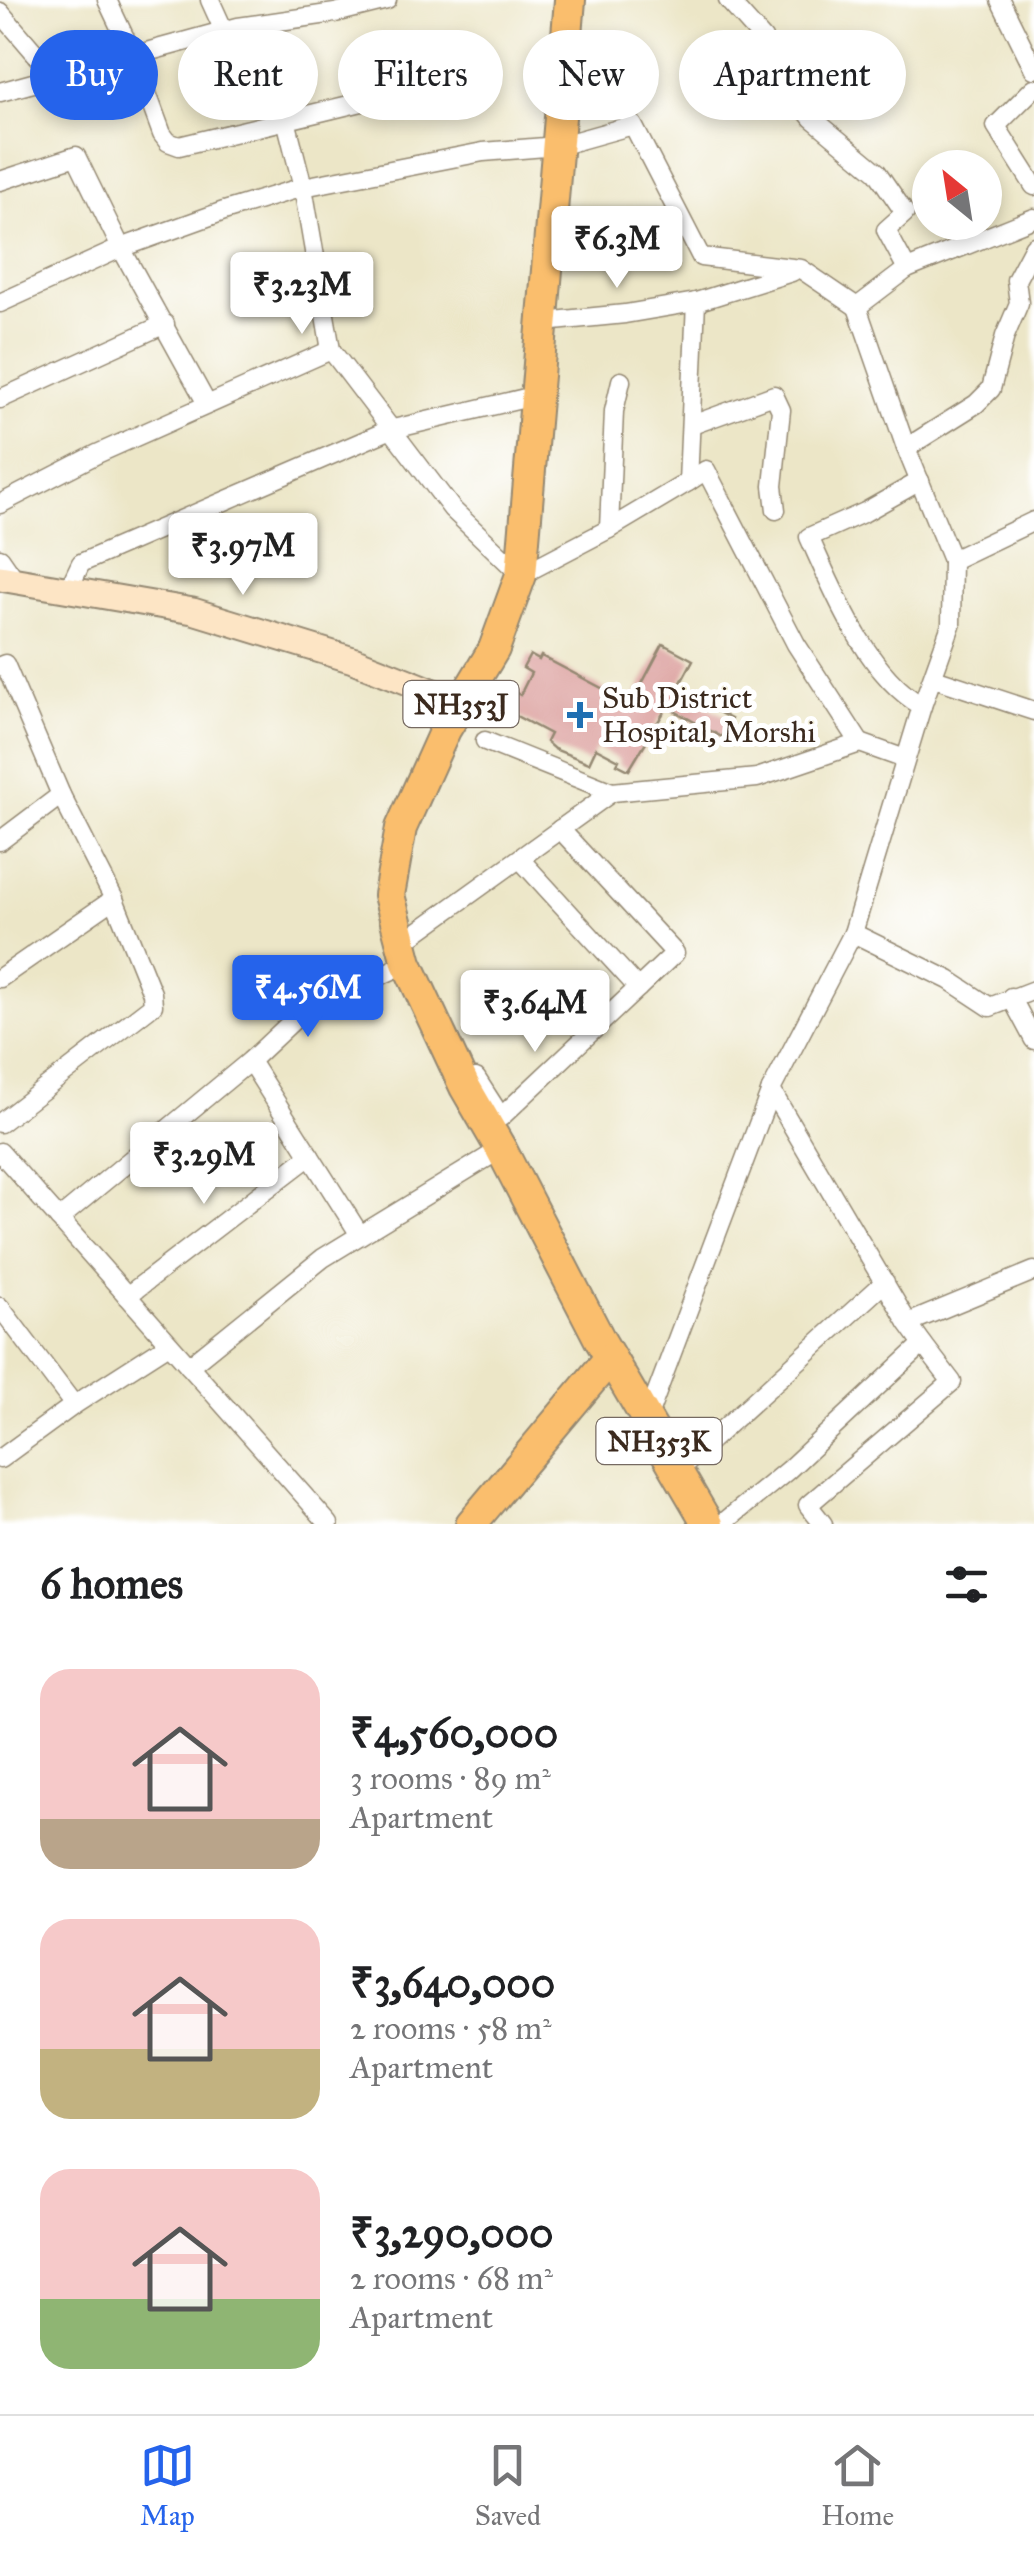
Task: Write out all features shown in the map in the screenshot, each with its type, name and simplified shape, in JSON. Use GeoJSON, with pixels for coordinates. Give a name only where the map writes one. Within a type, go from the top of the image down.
{"type":"FeatureCollection","features":[{"type":"Feature","properties":{"kind":"highway","name":"NH353J"},"geometry":{"type":"LineString","coordinates":[[570,0],[522,576],[494,649],[445,730],[401,828],[389,895],[405,953],[454,1064],[610,1358]]}},
{"type":"Feature","properties":{"kind":"highway","name":"NH353K"},"geometry":{"type":"LineString","coordinates":[[610,1358],[708,1524]]}},
{"type":"Feature","properties":{"kind":"highway"},"geometry":{"type":"LineString","coordinates":[[471,1524],[610,1358]]}},
{"type":"Feature","properties":{"kind":"street"},"geometry":{"type":"LineString","coordinates":[[107,0],[121,30]]}},
{"type":"Feature","properties":{"kind":"street"},"geometry":{"type":"LineString","coordinates":[[210,0],[224,30]]}},
{"type":"Feature","properties":{"kind":"street"},"geometry":{"type":"LineString","coordinates":[[228,30],[331,6],[387,0]]}},
{"type":"Feature","properties":{"kind":"street"},"geometry":{"type":"LineString","coordinates":[[728,0],[763,39],[775,70],[812,118],[877,172],[905,213],[886,230],[908,268]]}},
{"type":"Feature","properties":{"kind":"street"},"geometry":{"type":"LineString","coordinates":[[1000,0],[1034,69]]}},
{"type":"Feature","properties":{"kind":"street"},"geometry":{"type":"LineString","coordinates":[[0,12],[30,48]]}},
{"type":"Feature","properties":{"kind":"street"},"geometry":{"type":"LineString","coordinates":[[0,92],[30,83]]}},
{"type":"Feature","properties":{"kind":"street"},"geometry":{"type":"LineString","coordinates":[[1034,88],[996,126],[1034,186]]}},
{"type":"Feature","properties":{"kind":"street"},"geometry":{"type":"LineString","coordinates":[[157,120],[168,142],[179,146],[286,120],[303,187],[331,350],[452,509],[522,576],[706,470],[796,644],[860,743],[905,760]]}},
{"type":"Feature","properties":{"kind":"street"},"geometry":{"type":"LineString","coordinates":[[0,303],[121,248],[303,187],[484,152],[558,146],[632,125],[701,257],[801,270],[857,308],[906,448],[952,560],[951,625],[922,706],[853,933],[771,1090],[647,1420]]}},
{"type":"Feature","properties":{"kind":"street"},"geometry":{"type":"LineString","coordinates":[[0,180],[76,156],[121,248],[207,404]]}},
{"type":"Feature","properties":{"kind":"street"},"geometry":{"type":"LineString","coordinates":[[857,308],[908,268],[1034,218]]}},
{"type":"Feature","properties":{"kind":"street"},"geometry":{"type":"LineString","coordinates":[[906,448],[976,404],[991,389],[1005,336],[1019,304],[1016,280],[1034,246]]}},
{"type":"Feature","properties":{"kind":"street"},"geometry":{"type":"LineString","coordinates":[[544,322],[696,302],[801,270]]}},
{"type":"Feature","properties":{"kind":"street"},"geometry":{"type":"LineString","coordinates":[[688,482],[696,302]]}},
{"type":"Feature","properties":{"kind":"street"},"geometry":{"type":"LineString","coordinates":[[0,399],[165,324]]}},
{"type":"Feature","properties":{"kind":"street"},"geometry":{"type":"LineString","coordinates":[[0,504],[97,454],[331,350]]}},
{"type":"Feature","properties":{"kind":"street"},"geometry":{"type":"LineString","coordinates":[[608,529],[614,411],[621,382]]}},
{"type":"Feature","properties":{"kind":"street"},"geometry":{"type":"LineString","coordinates":[[692,426],[774,394],[781,410],[773,486],[776,510]]}},
{"type":"Feature","properties":{"kind":"street"},"geometry":{"type":"LineString","coordinates":[[68,590],[80,563],[389,430],[538,395]]}},
{"type":"Feature","properties":{"kind":"street"},"geometry":{"type":"LineString","coordinates":[[920,481],[865,512],[808,537],[863,646],[901,694],[922,706]]}},
{"type":"Feature","properties":{"kind":"street"},"geometry":{"type":"LineString","coordinates":[[952,560],[1034,522]]}},
{"type":"Feature","properties":{"kind":"street"},"geometry":{"type":"LineString","coordinates":[[0,558],[8,580],[193,611],[353,660],[462,703]]}},
{"type":"Feature","properties":{"kind":"street"},"geometry":{"type":"LineString","coordinates":[[0,666],[5,664],[61,795],[114,898],[153,1005],[0,1123]]}},
{"type":"Feature","properties":{"kind":"street"},"geometry":{"type":"LineString","coordinates":[[934,678],[1034,711]]}},
{"type":"Feature","properties":{"kind":"street"},"geometry":{"type":"LineString","coordinates":[[485,742],[612,792],[757,778],[860,743]]}},
{"type":"Feature","properties":{"kind":"street"},"geometry":{"type":"LineString","coordinates":[[59,1219],[250,1061],[300,1014],[405,953],[520,859],[612,792]]}},
{"type":"Feature","properties":{"kind":"street"},"geometry":{"type":"LineString","coordinates":[[0,841],[61,795]]}},
{"type":"Feature","properties":{"kind":"street"},"geometry":{"type":"LineString","coordinates":[[454,1064],[464,1060],[501,1117],[675,953],[560,829]]}},
{"type":"Feature","properties":{"kind":"street"},"geometry":{"type":"LineString","coordinates":[[520,859],[638,988]]}},
{"type":"Feature","properties":{"kind":"street"},"geometry":{"type":"LineString","coordinates":[[0,978],[114,898]]}},
{"type":"Feature","properties":{"kind":"street"},"geometry":{"type":"LineString","coordinates":[[853,933],[949,980],[990,1006],[1034,990]]}},
{"type":"Feature","properties":{"kind":"street"},"geometry":{"type":"LineString","coordinates":[[1010,997],[1034,1040]]}},
{"type":"Feature","properties":{"kind":"street"},"geometry":{"type":"LineString","coordinates":[[250,1061],[360,1236]]}},
{"type":"Feature","properties":{"kind":"street"},"geometry":{"type":"LineString","coordinates":[[771,1090],[908,1323],[952,1382],[808,1506],[823,1524]]}},
{"type":"Feature","properties":{"kind":"street"},"geometry":{"type":"LineString","coordinates":[[190,1366],[323,1258],[501,1149]]}},
{"type":"Feature","properties":{"kind":"street"},"geometry":{"type":"LineString","coordinates":[[0,1152],[329,1524]]}},
{"type":"Feature","properties":{"kind":"street"},"geometry":{"type":"LineString","coordinates":[[128,1296],[310,1156]]}},
{"type":"Feature","properties":{"kind":"street"},"geometry":{"type":"LineString","coordinates":[[908,1323],[1034,1271]]}},
{"type":"Feature","properties":{"kind":"street"},"geometry":{"type":"LineString","coordinates":[[677,1471],[884,1282]]}},
{"type":"Feature","properties":{"kind":"street"},"geometry":{"type":"LineString","coordinates":[[0,1307],[74,1405]]}},
{"type":"Feature","properties":{"kind":"street"},"geometry":{"type":"LineString","coordinates":[[0,1459],[74,1405],[169,1344]]}},
{"type":"Feature","properties":{"kind":"street"},"geometry":{"type":"LineString","coordinates":[[722,1524],[788,1470],[923,1344]]}},
{"type":"Feature","properties":{"kind":"building"},"geometry":{"type":"Polygon","coordinates":[[[663,644],[693,660],[677,690],[731,719],[722,737],[667,707],[629,770],[596,748],[589,763],[554,749],[546,742],[550,734],[509,712],[512,708],[504,704],[511,690],[520,695],[531,673],[523,668],[530,655],[539,660],[541,656],[609,692],[604,700],[627,712],[663,644]]]}},
{"type":"Feature","properties":{"kind":"place","name":"Sub District Hospital, Morshi"},"geometry":{"type":"Point","coordinates":[580,715]}}]}
